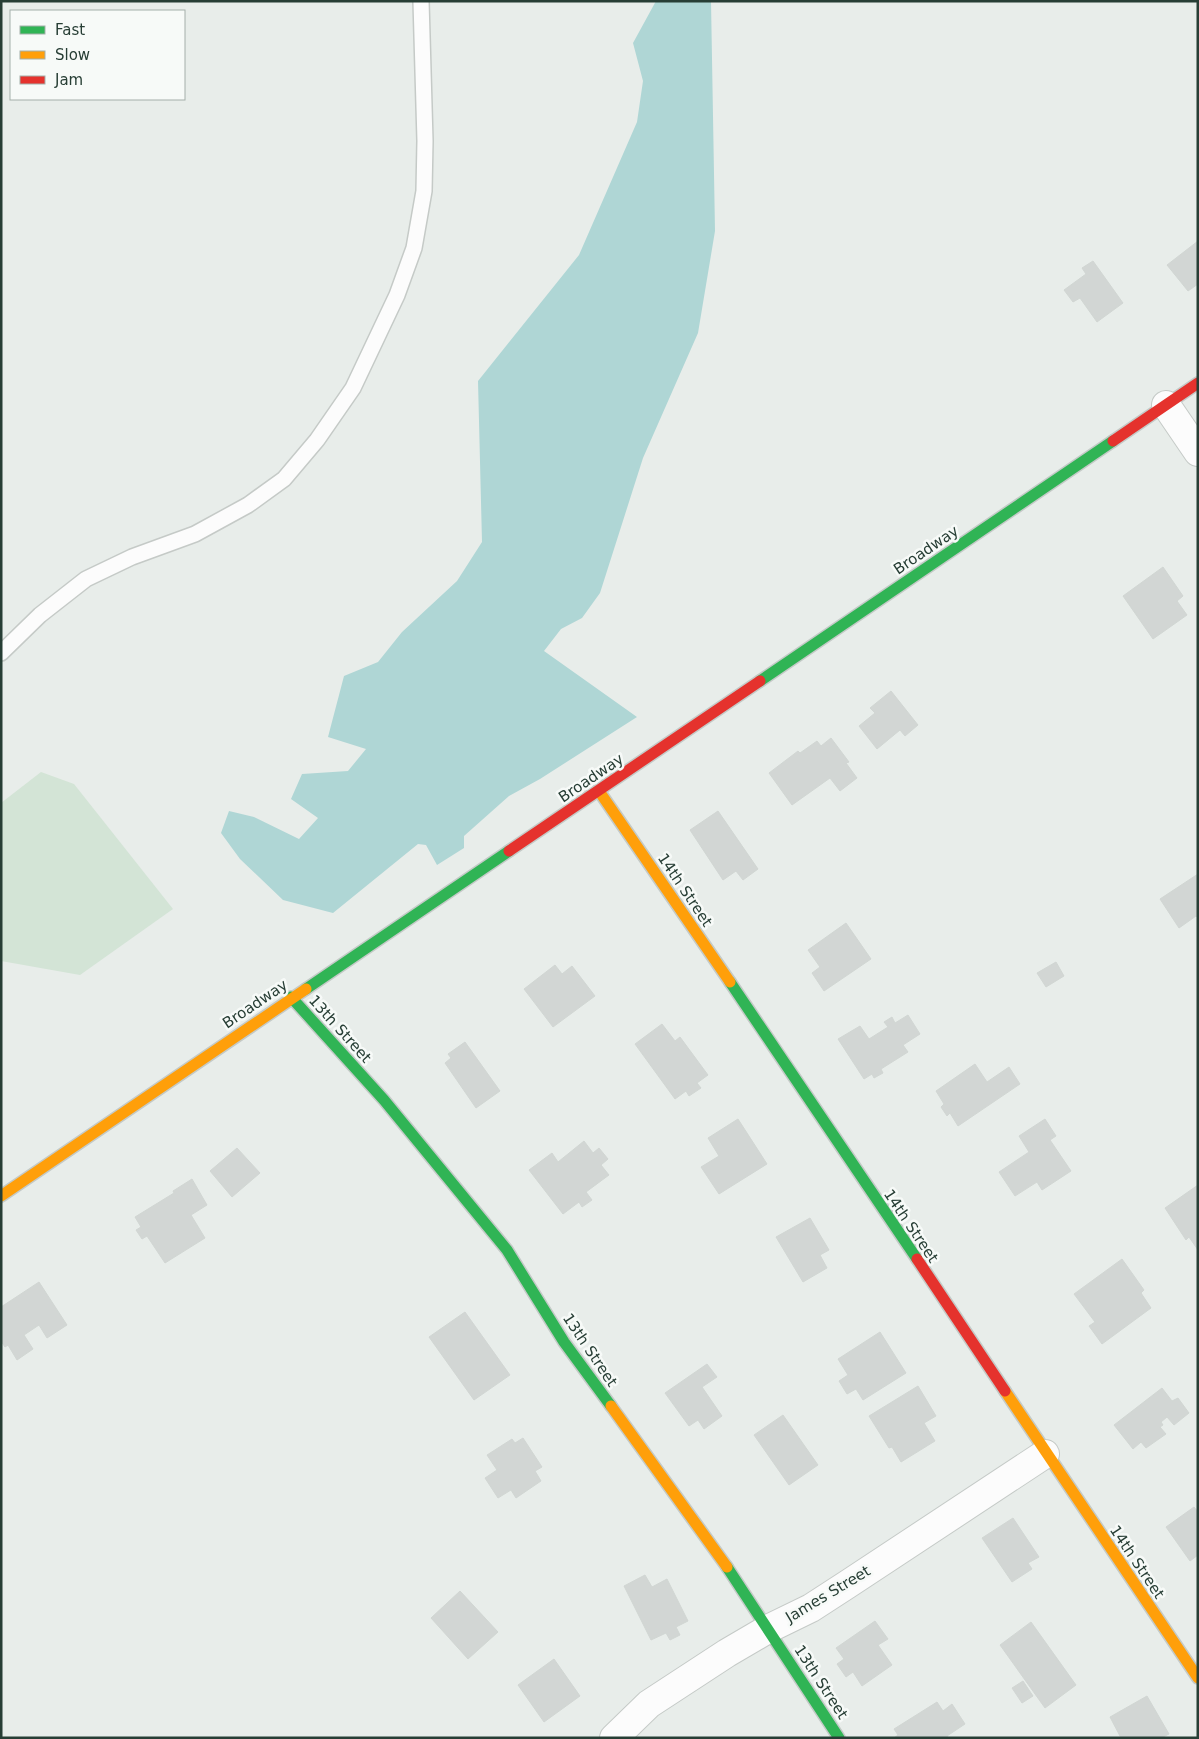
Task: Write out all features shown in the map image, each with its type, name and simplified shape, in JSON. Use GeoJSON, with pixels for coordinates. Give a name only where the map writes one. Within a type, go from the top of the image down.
{"type":"FeatureCollection","features":[{"type":"Feature","properties":{"kind":"street","name":"Broadway"},"geometry":{"type":"LineString","coordinates":[[1,1196],[1198,383]]}},
{"type":"Feature","properties":{"kind":"street"},"geometry":{"type":"LineString","coordinates":[[1166,405],[1198,452]]}},
{"type":"Feature","properties":{"kind":"street","name":"14th Street"},"geometry":{"type":"LineString","coordinates":[[598,791],[836,1140],[1045,1454],[1198,1678]]}},
{"type":"Feature","properties":{"kind":"street","name":"13th Street"},"geometry":{"type":"LineString","coordinates":[[292,997],[384,1100],[507,1250],[564,1342],[736,1580],[839,1738]]}},
{"type":"Feature","properties":{"kind":"street","name":"James Street"},"geometry":{"type":"LineString","coordinates":[[614,1738],[649,1704],[727,1653],[768,1629],[811,1608],[1045,1454]]}},
{"type":"Feature","properties":{"kind":"lane"},"geometry":{"type":"LineString","coordinates":[[1,653],[40,616],[86,579],[132,557],[195,534],[248,506],[284,479],[316,440],[353,388],[398,295],[414,248],[424,190],[426,141],[421,1]]}},
{"type":"Feature","properties":{"kind":"green space"},"geometry":{"type":"Polygon","coordinates":[[[41,772],[74,784],[173,909],[80,975],[1,961],[1,803],[41,772]]]}},
{"type":"Feature","properties":{"kind":"water"},"geometry":{"type":"Polygon","coordinates":[[[656,1],[711,1],[715,231],[698,333],[643,458],[600,593],[582,618],[561,629],[544,651],[637,717],[540,779],[509,796],[464,836],[464,848],[437,865],[426,845],[418,844],[333,913],[283,900],[240,859],[221,833],[229,811],[254,817],[299,839],[318,818],[291,799],[302,774],[348,771],[366,749],[328,737],[344,676],[378,662],[402,632],[457,581],[482,542],[478,381],[579,255],[637,122],[643,81],[633,43],[656,1]]]}},
{"type":"Feature","properties":{"kind":"building"},"geometry":{"type":"Polygon","coordinates":[[[1198,241],[1198,284],[1188,291],[1167,265],[1198,241]]]}},
{"type":"Feature","properties":{"kind":"building"},"geometry":{"type":"Polygon","coordinates":[[[1093,261],[1123,303],[1097,322],[1080,298],[1073,302],[1064,290],[1086,274],[1082,268],[1093,261]]]}},
{"type":"Feature","properties":{"kind":"building"},"geometry":{"type":"Polygon","coordinates":[[[1163,567],[1183,596],[1177,601],[1187,615],[1153,639],[1123,596],[1163,567]]]}},
{"type":"Feature","properties":{"kind":"building"},"geometry":{"type":"Polygon","coordinates":[[[891,691],[918,725],[905,736],[900,730],[877,749],[859,726],[875,713],[870,708],[891,691]]]}},
{"type":"Feature","properties":{"kind":"building"},"geometry":{"type":"Polygon","coordinates":[[[831,738],[849,762],[846,763],[857,778],[840,791],[830,778],[792,805],[769,773],[798,751],[800,753],[817,741],[821,746],[831,738]]]}},
{"type":"Feature","properties":{"kind":"building"},"geometry":{"type":"Polygon","coordinates":[[[718,811],[758,869],[743,880],[736,871],[723,880],[690,830],[718,811]]]}},
{"type":"Feature","properties":{"kind":"building"},"geometry":{"type":"Polygon","coordinates":[[[1198,874],[1198,918],[1196,916],[1179,928],[1160,899],[1198,874]]]}},
{"type":"Feature","properties":{"kind":"building"},"geometry":{"type":"Polygon","coordinates":[[[846,923],[871,959],[824,991],[812,973],[820,967],[808,950],[846,923]]]}},
{"type":"Feature","properties":{"kind":"building"},"geometry":{"type":"Polygon","coordinates":[[[1056,962],[1064,976],[1046,987],[1037,973],[1056,962]]]}},
{"type":"Feature","properties":{"kind":"building"},"geometry":{"type":"Polygon","coordinates":[[[555,965],[562,974],[572,966],[595,996],[553,1027],[524,989],[555,965]]]}},
{"type":"Feature","properties":{"kind":"building"},"geometry":{"type":"Polygon","coordinates":[[[908,1015],[920,1034],[903,1045],[908,1052],[881,1069],[883,1073],[874,1078],[872,1074],[864,1079],[838,1039],[860,1026],[869,1039],[888,1027],[884,1022],[892,1017],[895,1023],[908,1015]]]}},
{"type":"Feature","properties":{"kind":"building"},"geometry":{"type":"Polygon","coordinates":[[[662,1024],[675,1041],[680,1037],[708,1075],[697,1083],[701,1088],[689,1096],[686,1091],[675,1099],[635,1044],[662,1024]]]}},
{"type":"Feature","properties":{"kind":"building"},"geometry":{"type":"Polygon","coordinates":[[[465,1042],[500,1091],[476,1108],[445,1063],[451,1058],[448,1054],[465,1042]]]}},
{"type":"Feature","properties":{"kind":"building"},"geometry":{"type":"Polygon","coordinates":[[[975,1064],[987,1082],[1009,1067],[1020,1084],[958,1126],[950,1113],[947,1116],[941,1107],[944,1104],[936,1091],[975,1064]]]}},
{"type":"Feature","properties":{"kind":"building"},"geometry":{"type":"Polygon","coordinates":[[[738,1119],[767,1164],[719,1194],[701,1167],[719,1156],[708,1138],[738,1119]]]}},
{"type":"Feature","properties":{"kind":"building"},"geometry":{"type":"Polygon","coordinates":[[[1045,1119],[1056,1136],[1050,1140],[1071,1171],[1042,1190],[1037,1182],[1015,1196],[999,1172],[1029,1152],[1019,1136],[1045,1119]]]}},
{"type":"Feature","properties":{"kind":"building"},"geometry":{"type":"Polygon","coordinates":[[[584,1141],[593,1153],[599,1148],[608,1159],[601,1165],[609,1175],[586,1192],[592,1200],[582,1207],[579,1202],[563,1214],[529,1170],[552,1153],[558,1162],[584,1141]]]}},
{"type":"Feature","properties":{"kind":"building"},"geometry":{"type":"Polygon","coordinates":[[[237,1148],[260,1173],[232,1197],[210,1171],[237,1148]]]}},
{"type":"Feature","properties":{"kind":"building"},"geometry":{"type":"Polygon","coordinates":[[[192,1179],[207,1205],[191,1215],[205,1238],[165,1263],[147,1236],[142,1239],[136,1230],[141,1227],[135,1217],[174,1193],[173,1191],[192,1179]]]}},
{"type":"Feature","properties":{"kind":"building"},"geometry":{"type":"Polygon","coordinates":[[[1198,1185],[1198,1250],[1189,1237],[1186,1240],[1165,1208],[1198,1185]]]}},
{"type":"Feature","properties":{"kind":"building"},"geometry":{"type":"Polygon","coordinates":[[[810,1218],[829,1250],[820,1255],[827,1268],[803,1282],[776,1237],[810,1218]]]}},
{"type":"Feature","properties":{"kind":"building"},"geometry":{"type":"Polygon","coordinates":[[[1122,1259],[1144,1290],[1141,1293],[1151,1308],[1102,1344],[1089,1326],[1095,1322],[1074,1294],[1122,1259]]]}},
{"type":"Feature","properties":{"kind":"building"},"geometry":{"type":"Polygon","coordinates":[[[39,1282],[67,1325],[47,1338],[39,1325],[24,1335],[33,1349],[17,1360],[8,1345],[5,1347],[1,1341],[1,1307],[39,1282]]]}},
{"type":"Feature","properties":{"kind":"building"},"geometry":{"type":"Polygon","coordinates":[[[465,1312],[510,1375],[474,1400],[429,1337],[465,1312]]]}},
{"type":"Feature","properties":{"kind":"building"},"geometry":{"type":"Polygon","coordinates":[[[880,1332],[906,1373],[863,1400],[856,1389],[847,1394],[839,1381],[848,1375],[838,1359],[880,1332]]]}},
{"type":"Feature","properties":{"kind":"building"},"geometry":{"type":"Polygon","coordinates":[[[707,1364],[717,1377],[702,1387],[722,1416],[704,1429],[698,1420],[689,1426],[665,1393],[707,1364]]]}},
{"type":"Feature","properties":{"kind":"building"},"geometry":{"type":"Polygon","coordinates":[[[918,1386],[936,1416],[924,1423],[935,1441],[901,1462],[892,1447],[889,1448],[869,1416],[918,1386]]]}},
{"type":"Feature","properties":{"kind":"building"},"geometry":{"type":"Polygon","coordinates":[[[1162,1388],[1172,1401],[1178,1398],[1189,1413],[1174,1425],[1167,1417],[1161,1422],[1163,1425],[1160,1427],[1166,1434],[1146,1448],[1141,1442],[1133,1449],[1114,1425],[1162,1388]]]}},
{"type":"Feature","properties":{"kind":"building"},"geometry":{"type":"Polygon","coordinates":[[[783,1415],[818,1465],[789,1485],[754,1435],[783,1415]]]}},
{"type":"Feature","properties":{"kind":"building"},"geometry":{"type":"Polygon","coordinates":[[[523,1438],[542,1467],[535,1471],[541,1481],[516,1498],[511,1490],[498,1498],[485,1478],[497,1470],[487,1455],[512,1439],[515,1443],[523,1438]]]}},
{"type":"Feature","properties":{"kind":"building"},"geometry":{"type":"Polygon","coordinates":[[[1194,1507],[1198,1512],[1198,1555],[1190,1561],[1166,1527],[1194,1507]]]}},
{"type":"Feature","properties":{"kind":"building"},"geometry":{"type":"Polygon","coordinates":[[[1013,1518],[1039,1557],[1028,1563],[1032,1569],[1012,1582],[982,1538],[1013,1518]]]}},
{"type":"Feature","properties":{"kind":"building"},"geometry":{"type":"Polygon","coordinates":[[[645,1575],[652,1587],[667,1579],[688,1621],[676,1627],[680,1635],[670,1640],[666,1633],[651,1640],[624,1586],[645,1575]]]}},
{"type":"Feature","properties":{"kind":"building"},"geometry":{"type":"Polygon","coordinates":[[[460,1591],[498,1632],[468,1659],[431,1618],[460,1591]]]}},
{"type":"Feature","properties":{"kind":"building"},"geometry":{"type":"Polygon","coordinates":[[[875,1621],[888,1639],[878,1645],[892,1665],[862,1686],[853,1672],[846,1677],[837,1664],[844,1659],[836,1648],[875,1621]]]}},
{"type":"Feature","properties":{"kind":"building"},"geometry":{"type":"Polygon","coordinates":[[[1031,1622],[1076,1685],[1045,1708],[1000,1645],[1031,1622]]]}},
{"type":"Feature","properties":{"kind":"building"},"geometry":{"type":"Polygon","coordinates":[[[554,1659],[580,1696],[544,1722],[518,1685],[554,1659]]]}},
{"type":"Feature","properties":{"kind":"building"},"geometry":{"type":"Polygon","coordinates":[[[1023,1681],[1033,1696],[1022,1703],[1012,1688],[1023,1681]]]}},
{"type":"Feature","properties":{"kind":"building"},"geometry":{"type":"Polygon","coordinates":[[[1147,1696],[1169,1734],[1161,1738],[1121,1738],[1110,1717],[1147,1696]]]}},
{"type":"Feature","properties":{"kind":"building"},"geometry":{"type":"Polygon","coordinates":[[[937,1702],[943,1711],[952,1704],[965,1724],[947,1736],[948,1738],[894,1738],[898,1735],[894,1729],[937,1702]]]}},
{"type":"Feature","properties":{"kind":"traffic: fast"},"geometry":{"type":"LineString","coordinates":[[760,681],[1113,441]]}},
{"type":"Feature","properties":{"kind":"traffic: fast"},"geometry":{"type":"LineString","coordinates":[[306,989],[509,851]]}},
{"type":"Feature","properties":{"kind":"traffic: fast"},"geometry":{"type":"LineString","coordinates":[[730,982],[917,1259]]}},
{"type":"Feature","properties":{"kind":"traffic: fast"},"geometry":{"type":"LineString","coordinates":[[291,997],[384,1100],[507,1250],[564,1342],[611,1406]]}},
{"type":"Feature","properties":{"kind":"traffic: fast"},"geometry":{"type":"LineString","coordinates":[[727,1567],[839,1738]]}},
{"type":"Feature","properties":{"kind":"traffic: slow"},"geometry":{"type":"LineString","coordinates":[[599,791],[730,982]]}},
{"type":"Feature","properties":{"kind":"traffic: slow"},"geometry":{"type":"LineString","coordinates":[[1,1196],[306,989]]}},
{"type":"Feature","properties":{"kind":"traffic: slow"},"geometry":{"type":"LineString","coordinates":[[1005,1391],[1198,1678]]}},
{"type":"Feature","properties":{"kind":"traffic: slow"},"geometry":{"type":"LineString","coordinates":[[611,1406],[727,1567]]}},
{"type":"Feature","properties":{"kind":"traffic: jam"},"geometry":{"type":"LineString","coordinates":[[1113,441],[1198,383]]}},
{"type":"Feature","properties":{"kind":"traffic: jam"},"geometry":{"type":"LineString","coordinates":[[509,851],[760,681]]}},
{"type":"Feature","properties":{"kind":"traffic: jam"},"geometry":{"type":"LineString","coordinates":[[917,1259],[1005,1391]]}}]}
